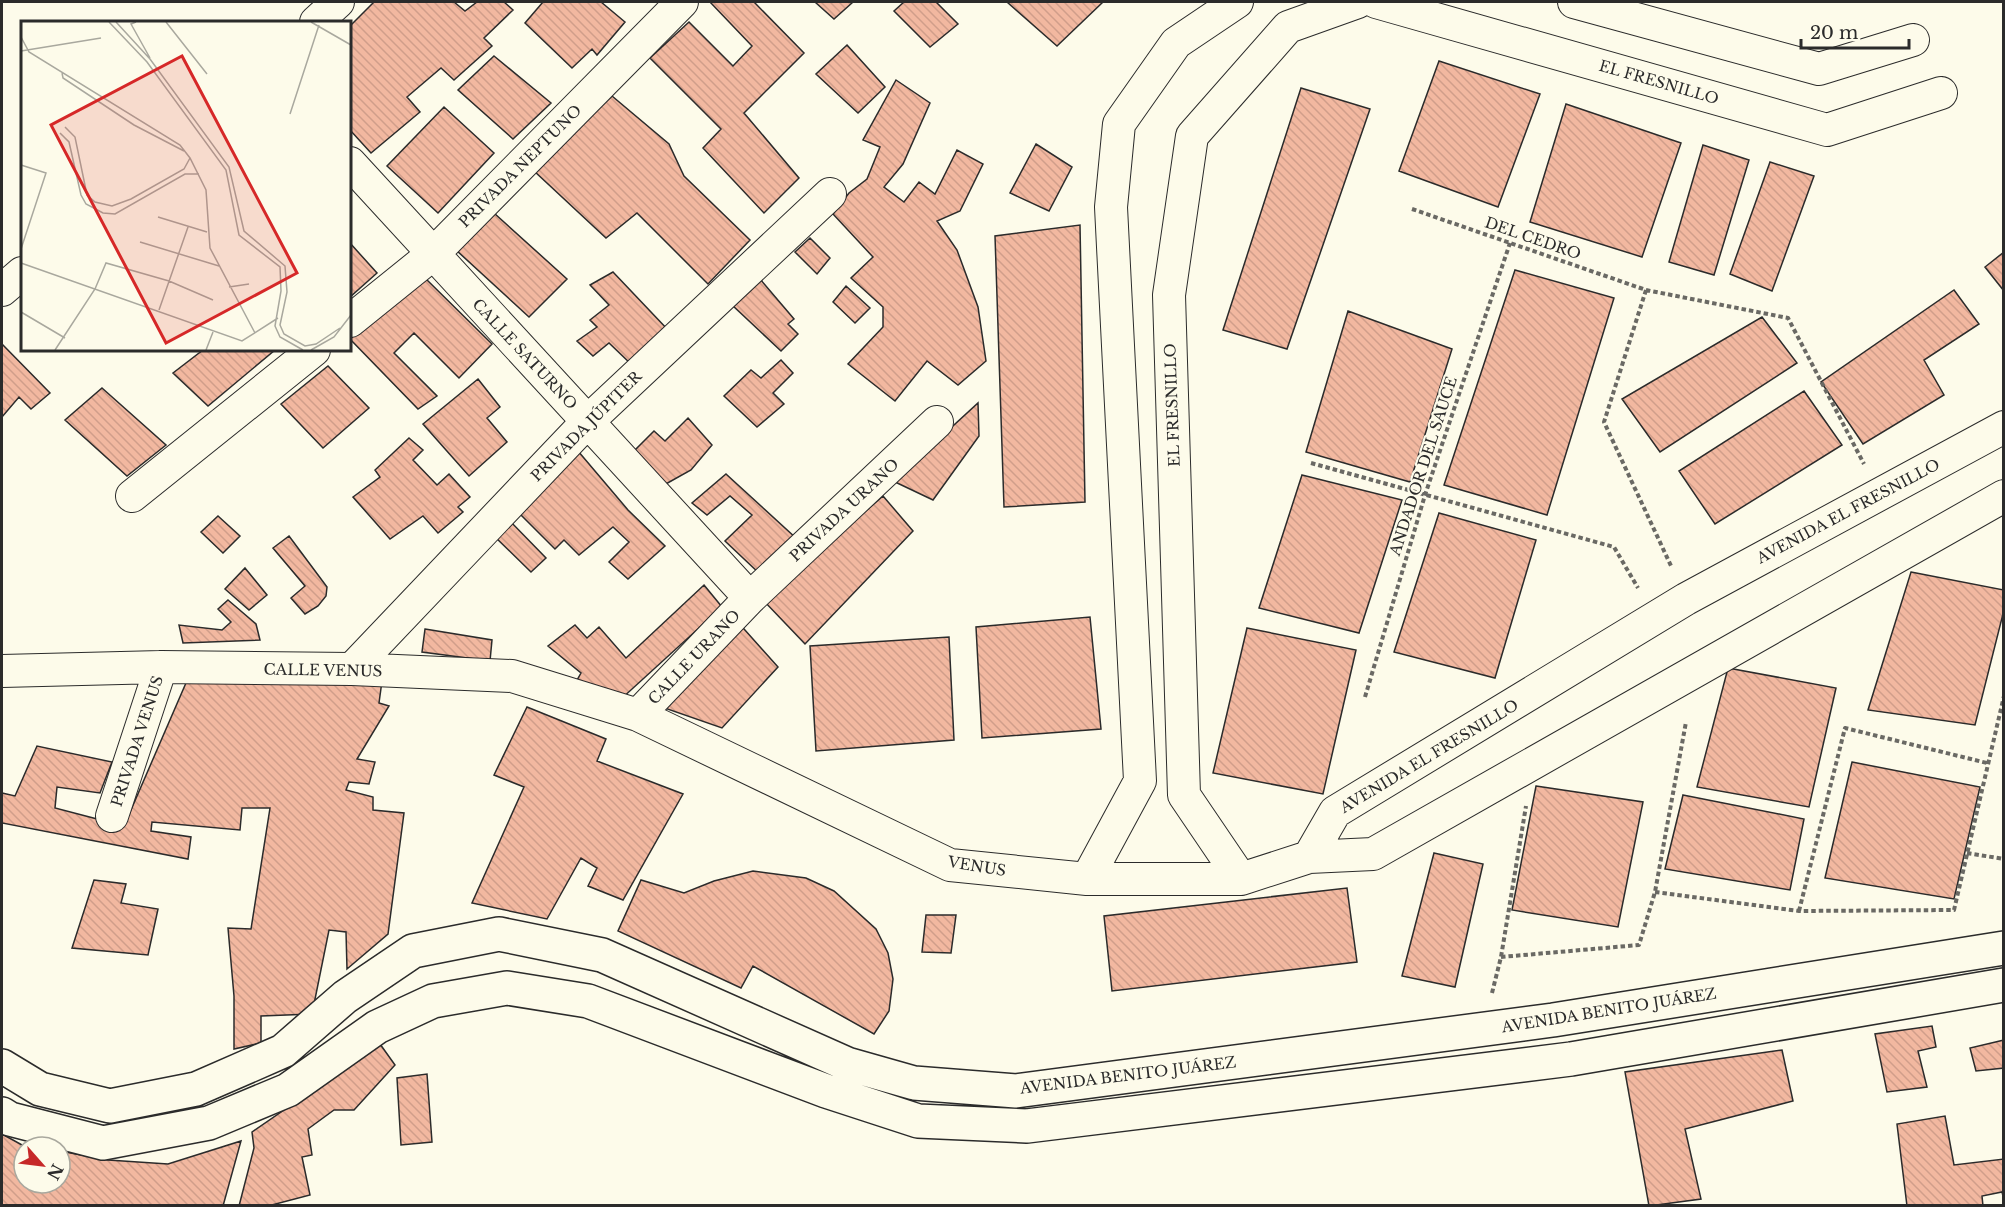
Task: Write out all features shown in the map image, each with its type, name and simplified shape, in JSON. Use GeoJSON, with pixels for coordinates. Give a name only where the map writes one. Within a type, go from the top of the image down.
{"type":"FeatureCollection","features":[{"type":"Feature","properties":{"kind":"main road","name":"AVENIDA BENITO JUÁREZ"},"geometry":{"type":"LineString","coordinates":[[2,1066],[40,1089],[110,1107],[196,1089],[283,1051],[345,997],[413,951],[499,934],[602,955],[847,1064],[914,1083],[1016,1090],[1553,1020],[2004,948]]}},
{"type":"Feature","properties":{"kind":"main road"},"geometry":{"type":"LineString","coordinates":[[2,1114],[10,1119],[102,1143],[209,1123],[288,1090],[377,1027],[433,1001],[507,988],[588,1001],[826,1091],[918,1121],[1027,1126],[1571,1059],[2004,985]]}},
{"type":"Feature","properties":{"kind":"street"},"geometry":{"type":"LineString","coordinates":[[317,21],[338,2]]}},
{"type":"Feature","properties":{"kind":"street","name":"PRIVADA NEPTUNO"},"geometry":{"type":"LineString","coordinates":[[351,320],[433,254],[682,2]]}},
{"type":"Feature","properties":{"kind":"street"},"geometry":{"type":"LineString","coordinates":[[1087,879],[1140,781],[1111,207],[1119,124],[1176,43],[1237,2]]}},
{"type":"Feature","properties":{"kind":"street","name":"EL FRESNILLO"},"geometry":{"type":"LineString","coordinates":[[1376,2],[1827,130],[1941,93]]}},
{"type":"Feature","properties":{"kind":"street"},"geometry":{"type":"LineString","coordinates":[[1574,2],[1819,69],[1913,40]]}},
{"type":"Feature","properties":{"kind":"street","name":"EL FRESNILLO"},"geometry":{"type":"LineString","coordinates":[[1184,795],[1169,295],[1192,136],[1288,27],[1338,5]]}},
{"type":"Feature","properties":{"kind":"street","name":"CALLE SATURNO"},"geometry":{"type":"LineString","coordinates":[[351,164],[750,598]]}},
{"type":"Feature","properties":{"kind":"street","name":"PRIVADA JÚPITER"},"geometry":{"type":"LineString","coordinates":[[352,669],[587,422],[830,194]]}},
{"type":"Feature","properties":{"kind":"street"},"geometry":{"type":"LineString","coordinates":[[2,290],[21,274]]}},
{"type":"Feature","properties":{"kind":"street"},"geometry":{"type":"LineString","coordinates":[[132,496],[313,351]]}},
{"type":"Feature","properties":{"kind":"street","name":"PRIVADA URANO"},"geometry":{"type":"LineString","coordinates":[[750,598],[937,422]]}},
{"type":"Feature","properties":{"kind":"street","name":"AVENIDA EL FRESNILLO"},"geometry":{"type":"LineString","coordinates":[[1309,857],[1335,812],[1657,619],[1686,599],[2004,427]]}},
{"type":"Feature","properties":{"kind":"street"},"geometry":{"type":"LineString","coordinates":[[1309,857],[1373,854],[2004,496]]}},
{"type":"Feature","properties":{"kind":"street","name":"CALLE URANO"},"geometry":{"type":"LineString","coordinates":[[638,715],[750,598]]}},
{"type":"Feature","properties":{"kind":"street","name":"CALLE VENUS"},"geometry":{"type":"LineString","coordinates":[[2,670],[161,667],[352,669],[512,676],[638,715]]}},
{"type":"Feature","properties":{"kind":"street","name":"PRIVADA VENUS"},"geometry":{"type":"LineString","coordinates":[[112,816],[161,667]]}},
{"type":"Feature","properties":{"kind":"street","name":"VENUS"},"geometry":{"type":"LineString","coordinates":[[638,715],[950,866],[1087,879],[1241,879],[1309,857]]}},
{"type":"Feature","properties":{"kind":"street"},"geometry":{"type":"LineString","coordinates":[[1137,788],[1184,795],[1241,879]]}},
{"type":"Feature","properties":{"kind":"path","name":"DEL CEDRO"},"geometry":{"type":"LineString","coordinates":[[1412,209],[1646,290],[1788,318],[1864,464]]}},
{"type":"Feature","properties":{"kind":"path","name":"ANDADOR DEL SAUCE"},"geometry":{"type":"LineString","coordinates":[[1365,697],[1425,495],[1510,243]]}},
{"type":"Feature","properties":{"kind":"path"},"geometry":{"type":"LineString","coordinates":[[1646,290],[1604,422],[1686,599]]}},
{"type":"Feature","properties":{"kind":"path"},"geometry":{"type":"LineString","coordinates":[[1311,464],[1614,547],[1657,619]]}},
{"type":"Feature","properties":{"kind":"path"},"geometry":{"type":"LineString","coordinates":[[1655,892],[1799,911],[1954,910],[2004,696]]}},
{"type":"Feature","properties":{"kind":"path"},"geometry":{"type":"LineString","coordinates":[[1502,957],[1640,945],[1655,892],[1686,722]]}},
{"type":"Feature","properties":{"kind":"path"},"geometry":{"type":"LineString","coordinates":[[1799,911],[1845,728],[1987,763]]}},
{"type":"Feature","properties":{"kind":"path"},"geometry":{"type":"LineString","coordinates":[[1492,994],[1502,957],[1526,802]]}},
{"type":"Feature","properties":{"kind":"path"},"geometry":{"type":"LineString","coordinates":[[1967,853],[2004,859]]}},
{"type":"Feature","properties":{"kind":"building"},"geometry":{"type":"Polygon","coordinates":[[[374,2],[454,2],[465,11],[477,2],[504,2],[513,10],[484,38],[492,46],[454,80],[441,68],[407,97],[420,112],[371,153],[351,131],[351,25],[374,2]]]}},
{"type":"Feature","properties":{"kind":"building"},"geometry":{"type":"Polygon","coordinates":[[[543,2],[601,2],[625,22],[597,55],[592,49],[572,68],[525,23],[543,2]]]}},
{"type":"Feature","properties":{"kind":"building"},"geometry":{"type":"Polygon","coordinates":[[[710,2],[754,2],[804,53],[744,113],[799,178],[764,213],[703,148],[721,129],[650,58],[689,22],[733,66],[752,46],[710,2]]]}},
{"type":"Feature","properties":{"kind":"building"},"geometry":{"type":"Polygon","coordinates":[[[815,2],[853,2],[834,19],[815,2]]]}},
{"type":"Feature","properties":{"kind":"building"},"geometry":{"type":"Polygon","coordinates":[[[904,2],[936,2],[958,24],[930,47],[894,11],[904,2]]]}},
{"type":"Feature","properties":{"kind":"building"},"geometry":{"type":"Polygon","coordinates":[[[1007,2],[1103,2],[1057,46],[1007,2]]]}},
{"type":"Feature","properties":{"kind":"building"},"geometry":{"type":"Polygon","coordinates":[[[847,45],[885,87],[858,113],[816,74],[847,45]]]}},
{"type":"Feature","properties":{"kind":"building"},"geometry":{"type":"Polygon","coordinates":[[[494,56],[551,103],[513,139],[458,90],[494,56]]]}},
{"type":"Feature","properties":{"kind":"building"},"geometry":{"type":"Polygon","coordinates":[[[1439,61],[1540,94],[1498,207],[1399,171],[1439,61]]]}},
{"type":"Feature","properties":{"kind":"building"},"geometry":{"type":"Polygon","coordinates":[[[896,80],[930,103],[903,164],[884,187],[904,202],[919,182],[935,194],[957,150],[983,164],[960,211],[937,221],[957,250],[978,307],[986,361],[958,385],[927,361],[895,401],[848,364],[883,327],[883,307],[851,278],[873,257],[833,214],[849,193],[867,179],[880,147],[863,140],[896,80]]]}},
{"type":"Feature","properties":{"kind":"building"},"geometry":{"type":"Polygon","coordinates":[[[1301,88],[1370,109],[1287,349],[1223,330],[1301,88]]]}},
{"type":"Feature","properties":{"kind":"building"},"geometry":{"type":"Polygon","coordinates":[[[612,96],[669,144],[684,176],[750,240],[708,284],[637,213],[606,238],[533,170],[612,96]]]}},
{"type":"Feature","properties":{"kind":"building"},"geometry":{"type":"Polygon","coordinates":[[[1566,104],[1681,143],[1642,257],[1530,222],[1566,104]]]}},
{"type":"Feature","properties":{"kind":"building"},"geometry":{"type":"Polygon","coordinates":[[[444,107],[494,153],[438,213],[387,166],[444,107]]]}},
{"type":"Feature","properties":{"kind":"building"},"geometry":{"type":"Polygon","coordinates":[[[1036,144],[1072,167],[1049,211],[1010,193],[1036,144]]]}},
{"type":"Feature","properties":{"kind":"building"},"geometry":{"type":"Polygon","coordinates":[[[1703,145],[1749,160],[1714,275],[1669,262],[1703,145]]]}},
{"type":"Feature","properties":{"kind":"building"},"geometry":{"type":"Polygon","coordinates":[[[1770,162],[1814,176],[1772,291],[1730,274],[1770,162]]]}},
{"type":"Feature","properties":{"kind":"building"},"geometry":{"type":"Polygon","coordinates":[[[494,213],[567,279],[529,317],[456,250],[494,213]]]}},
{"type":"Feature","properties":{"kind":"building"},"geometry":{"type":"Polygon","coordinates":[[[1080,225],[1085,502],[1004,507],[995,236],[1080,225]]]}},
{"type":"Feature","properties":{"kind":"building"},"geometry":{"type":"Polygon","coordinates":[[[810,238],[830,258],[817,274],[795,252],[810,238]]]}},
{"type":"Feature","properties":{"kind":"building"},"geometry":{"type":"Polygon","coordinates":[[[351,244],[377,273],[351,296],[351,244]]]}},
{"type":"Feature","properties":{"kind":"building"},"geometry":{"type":"Polygon","coordinates":[[[2004,252],[2004,291],[1985,267],[2004,252]]]}},
{"type":"Feature","properties":{"kind":"building"},"geometry":{"type":"Polygon","coordinates":[[[1515,270],[1614,298],[1547,515],[1444,485],[1515,270]]]}},
{"type":"Feature","properties":{"kind":"building"},"geometry":{"type":"Polygon","coordinates":[[[613,272],[669,331],[633,366],[609,343],[593,356],[577,341],[597,327],[590,320],[609,305],[590,285],[613,272]]]}},
{"type":"Feature","properties":{"kind":"building"},"geometry":{"type":"Polygon","coordinates":[[[425,278],[492,344],[459,378],[414,333],[394,353],[437,396],[418,409],[351,338],[425,278]]]}},
{"type":"Feature","properties":{"kind":"building"},"geometry":{"type":"Polygon","coordinates":[[[760,279],[794,319],[788,324],[798,334],[781,351],[731,304],[760,279]]]}},
{"type":"Feature","properties":{"kind":"building"},"geometry":{"type":"Polygon","coordinates":[[[846,286],[870,308],[855,323],[833,302],[846,286]]]}},
{"type":"Feature","properties":{"kind":"building"},"geometry":{"type":"Polygon","coordinates":[[[1954,290],[1979,324],[1924,360],[1944,395],[1863,444],[1821,382],[1954,290]]]}},
{"type":"Feature","properties":{"kind":"building"},"geometry":{"type":"Polygon","coordinates":[[[1348,311],[1452,349],[1410,482],[1306,452],[1348,311]]]}},
{"type":"Feature","properties":{"kind":"building"},"geometry":{"type":"Polygon","coordinates":[[[1762,317],[1797,363],[1660,452],[1622,399],[1762,317]]]}},
{"type":"Feature","properties":{"kind":"building"},"geometry":{"type":"Polygon","coordinates":[[[2,344],[50,393],[31,409],[19,397],[2,417],[2,344]]]}},
{"type":"Feature","properties":{"kind":"building"},"geometry":{"type":"Polygon","coordinates":[[[202,351],[274,351],[208,406],[173,373],[202,351]]]}},
{"type":"Feature","properties":{"kind":"building"},"geometry":{"type":"Polygon","coordinates":[[[781,360],[793,373],[773,393],[784,404],[757,427],[724,396],[751,370],[761,378],[781,360]]]}},
{"type":"Feature","properties":{"kind":"building"},"geometry":{"type":"Polygon","coordinates":[[[328,366],[369,408],[323,448],[281,404],[328,366]]]}},
{"type":"Feature","properties":{"kind":"building"},"geometry":{"type":"Polygon","coordinates":[[[478,379],[500,407],[487,418],[507,442],[469,476],[423,424],[478,379]]]}},
{"type":"Feature","properties":{"kind":"building"},"geometry":{"type":"Polygon","coordinates":[[[102,388],[166,445],[127,476],[65,420],[102,388]]]}},
{"type":"Feature","properties":{"kind":"building"},"geometry":{"type":"Polygon","coordinates":[[[1804,391],[1842,445],[1715,524],[1679,471],[1804,391]]]}},
{"type":"Feature","properties":{"kind":"building"},"geometry":{"type":"Polygon","coordinates":[[[978,403],[979,436],[933,500],[893,481],[978,403]]]}},
{"type":"Feature","properties":{"kind":"building"},"geometry":{"type":"Polygon","coordinates":[[[688,418],[712,445],[691,470],[664,485],[631,454],[654,431],[665,441],[688,418]]]}},
{"type":"Feature","properties":{"kind":"building"},"geometry":{"type":"Polygon","coordinates":[[[409,438],[423,450],[413,460],[437,485],[449,474],[470,497],[458,507],[463,512],[438,533],[423,516],[390,539],[353,497],[380,477],[375,470],[409,438]]]}},
{"type":"Feature","properties":{"kind":"building"},"geometry":{"type":"Polygon","coordinates":[[[578,451],[628,510],[665,546],[628,579],[609,562],[629,542],[613,527],[579,555],[564,540],[555,549],[515,509],[578,451]]]}},
{"type":"Feature","properties":{"kind":"building"},"geometry":{"type":"Polygon","coordinates":[[[726,474],[797,539],[761,575],[725,541],[752,515],[730,496],[707,515],[692,503],[726,474]]]}},
{"type":"Feature","properties":{"kind":"building"},"geometry":{"type":"Polygon","coordinates":[[[1302,475],[1402,500],[1359,633],[1259,608],[1302,475]]]}},
{"type":"Feature","properties":{"kind":"building"},"geometry":{"type":"Polygon","coordinates":[[[883,496],[913,531],[805,644],[763,600],[883,496]]]}},
{"type":"Feature","properties":{"kind":"building"},"geometry":{"type":"Polygon","coordinates":[[[1439,513],[1536,540],[1495,678],[1394,652],[1439,513]]]}},
{"type":"Feature","properties":{"kind":"building"},"geometry":{"type":"Polygon","coordinates":[[[218,516],[240,536],[223,553],[201,532],[218,516]]]}},
{"type":"Feature","properties":{"kind":"building"},"geometry":{"type":"Polygon","coordinates":[[[507,518],[546,558],[531,572],[490,532],[507,518]]]}},
{"type":"Feature","properties":{"kind":"building"},"geometry":{"type":"Polygon","coordinates":[[[289,536],[327,587],[326,596],[318,606],[305,614],[291,598],[305,586],[273,548],[289,536]]]}},
{"type":"Feature","properties":{"kind":"building"},"geometry":{"type":"Polygon","coordinates":[[[245,568],[267,595],[249,610],[225,589],[245,568]]]}},
{"type":"Feature","properties":{"kind":"building"},"geometry":{"type":"Polygon","coordinates":[[[1911,572],[2004,590],[2004,610],[1975,725],[1868,710],[1911,572]]]}},
{"type":"Feature","properties":{"kind":"building"},"geometry":{"type":"Polygon","coordinates":[[[704,585],[722,607],[620,700],[576,682],[581,673],[548,646],[575,625],[587,638],[599,627],[626,658],[704,585]]]}},
{"type":"Feature","properties":{"kind":"building"},"geometry":{"type":"Polygon","coordinates":[[[228,600],[256,624],[260,640],[183,643],[179,625],[222,630],[231,622],[218,609],[228,600]]]}},
{"type":"Feature","properties":{"kind":"building"},"geometry":{"type":"Polygon","coordinates":[[[1090,617],[1101,729],[982,738],[976,627],[1090,617]]]}},
{"type":"Feature","properties":{"kind":"building"},"geometry":{"type":"Polygon","coordinates":[[[736,620],[778,667],[722,728],[653,704],[736,620]]]}},
{"type":"Feature","properties":{"kind":"building"},"geometry":{"type":"Polygon","coordinates":[[[1247,628],[1356,650],[1323,794],[1213,773],[1247,628]]]}},
{"type":"Feature","properties":{"kind":"building"},"geometry":{"type":"Polygon","coordinates":[[[425,629],[492,640],[490,661],[422,652],[425,629]]]}},
{"type":"Feature","properties":{"kind":"building"},"geometry":{"type":"Polygon","coordinates":[[[949,637],[954,740],[816,751],[810,646],[949,637]]]}},
{"type":"Feature","properties":{"kind":"building"},"geometry":{"type":"Polygon","coordinates":[[[1728,668],[1836,688],[1809,807],[1697,787],[1728,668]]]}},
{"type":"Feature","properties":{"kind":"building"},"geometry":{"type":"Polygon","coordinates":[[[189,676],[382,681],[379,703],[389,706],[357,759],[375,762],[369,784],[349,782],[346,790],[373,797],[373,810],[404,813],[388,934],[347,969],[346,932],[329,930],[312,1014],[261,1016],[261,1043],[234,1049],[234,996],[228,928],[251,929],[270,808],[242,808],[240,830],[152,822],[151,831],[191,837],[188,859],[2,823],[2,793],[15,796],[37,746],[112,762],[100,793],[57,787],[55,808],[124,826],[189,676]]]}},
{"type":"Feature","properties":{"kind":"building"},"geometry":{"type":"Polygon","coordinates":[[[527,707],[606,739],[597,761],[683,794],[623,900],[588,886],[597,868],[581,858],[547,919],[472,903],[524,787],[494,775],[527,707]]]}},
{"type":"Feature","properties":{"kind":"building"},"geometry":{"type":"Polygon","coordinates":[[[1852,762],[1980,787],[1954,899],[1825,878],[1852,762]]]}},
{"type":"Feature","properties":{"kind":"building"},"geometry":{"type":"Polygon","coordinates":[[[1536,786],[1643,802],[1618,927],[1512,910],[1536,786]]]}},
{"type":"Feature","properties":{"kind":"building"},"geometry":{"type":"Polygon","coordinates":[[[1683,795],[1804,819],[1790,890],[1665,869],[1683,795]]]}},
{"type":"Feature","properties":{"kind":"building"},"geometry":{"type":"Polygon","coordinates":[[[1434,853],[1483,864],[1455,987],[1402,976],[1434,853]]]}},
{"type":"Feature","properties":{"kind":"building"},"geometry":{"type":"Polygon","coordinates":[[[753,871],[806,878],[834,891],[876,929],[888,953],[893,979],[889,1011],[874,1034],[753,966],[741,988],[618,931],[641,880],[684,893],[714,881],[753,871]]]}},
{"type":"Feature","properties":{"kind":"building"},"geometry":{"type":"Polygon","coordinates":[[[94,880],[126,884],[121,903],[158,909],[148,955],[72,948],[94,880]]]}},
{"type":"Feature","properties":{"kind":"building"},"geometry":{"type":"Polygon","coordinates":[[[1347,888],[1357,962],[1112,991],[1104,916],[1347,888]]]}},
{"type":"Feature","properties":{"kind":"building"},"geometry":{"type":"Polygon","coordinates":[[[926,915],[956,915],[951,953],[922,952],[926,915]]]}},
{"type":"Feature","properties":{"kind":"building"},"geometry":{"type":"Polygon","coordinates":[[[1932,1026],[1936,1047],[1918,1051],[1927,1087],[1887,1092],[1875,1034],[1932,1026]]]}},
{"type":"Feature","properties":{"kind":"building"},"geometry":{"type":"Polygon","coordinates":[[[2004,1040],[2004,1068],[1976,1071],[1970,1048],[2004,1040]]]}},
{"type":"Feature","properties":{"kind":"building"},"geometry":{"type":"Polygon","coordinates":[[[380,1044],[395,1065],[354,1110],[334,1110],[308,1129],[312,1155],[302,1157],[310,1195],[268,1206],[239,1206],[254,1148],[252,1132],[380,1044]]]}},
{"type":"Feature","properties":{"kind":"building"},"geometry":{"type":"Polygon","coordinates":[[[1782,1050],[1793,1101],[1685,1129],[1701,1199],[1649,1206],[1625,1072],[1782,1050]]]}},
{"type":"Feature","properties":{"kind":"building"},"geometry":{"type":"Polygon","coordinates":[[[427,1074],[432,1142],[401,1145],[397,1078],[427,1074]]]}},
{"type":"Feature","properties":{"kind":"building"},"geometry":{"type":"Polygon","coordinates":[[[1945,1116],[1954,1165],[2004,1159],[2004,1200],[2002,1192],[1982,1196],[1983,1206],[1907,1206],[1897,1124],[1945,1116]]]}},
{"type":"Feature","properties":{"kind":"building"},"geometry":{"type":"Polygon","coordinates":[[[2,1134],[12,1140],[12,1195],[72,1195],[72,1153],[108,1160],[168,1164],[241,1141],[223,1206],[2,1206],[2,1134]]]}}]}
